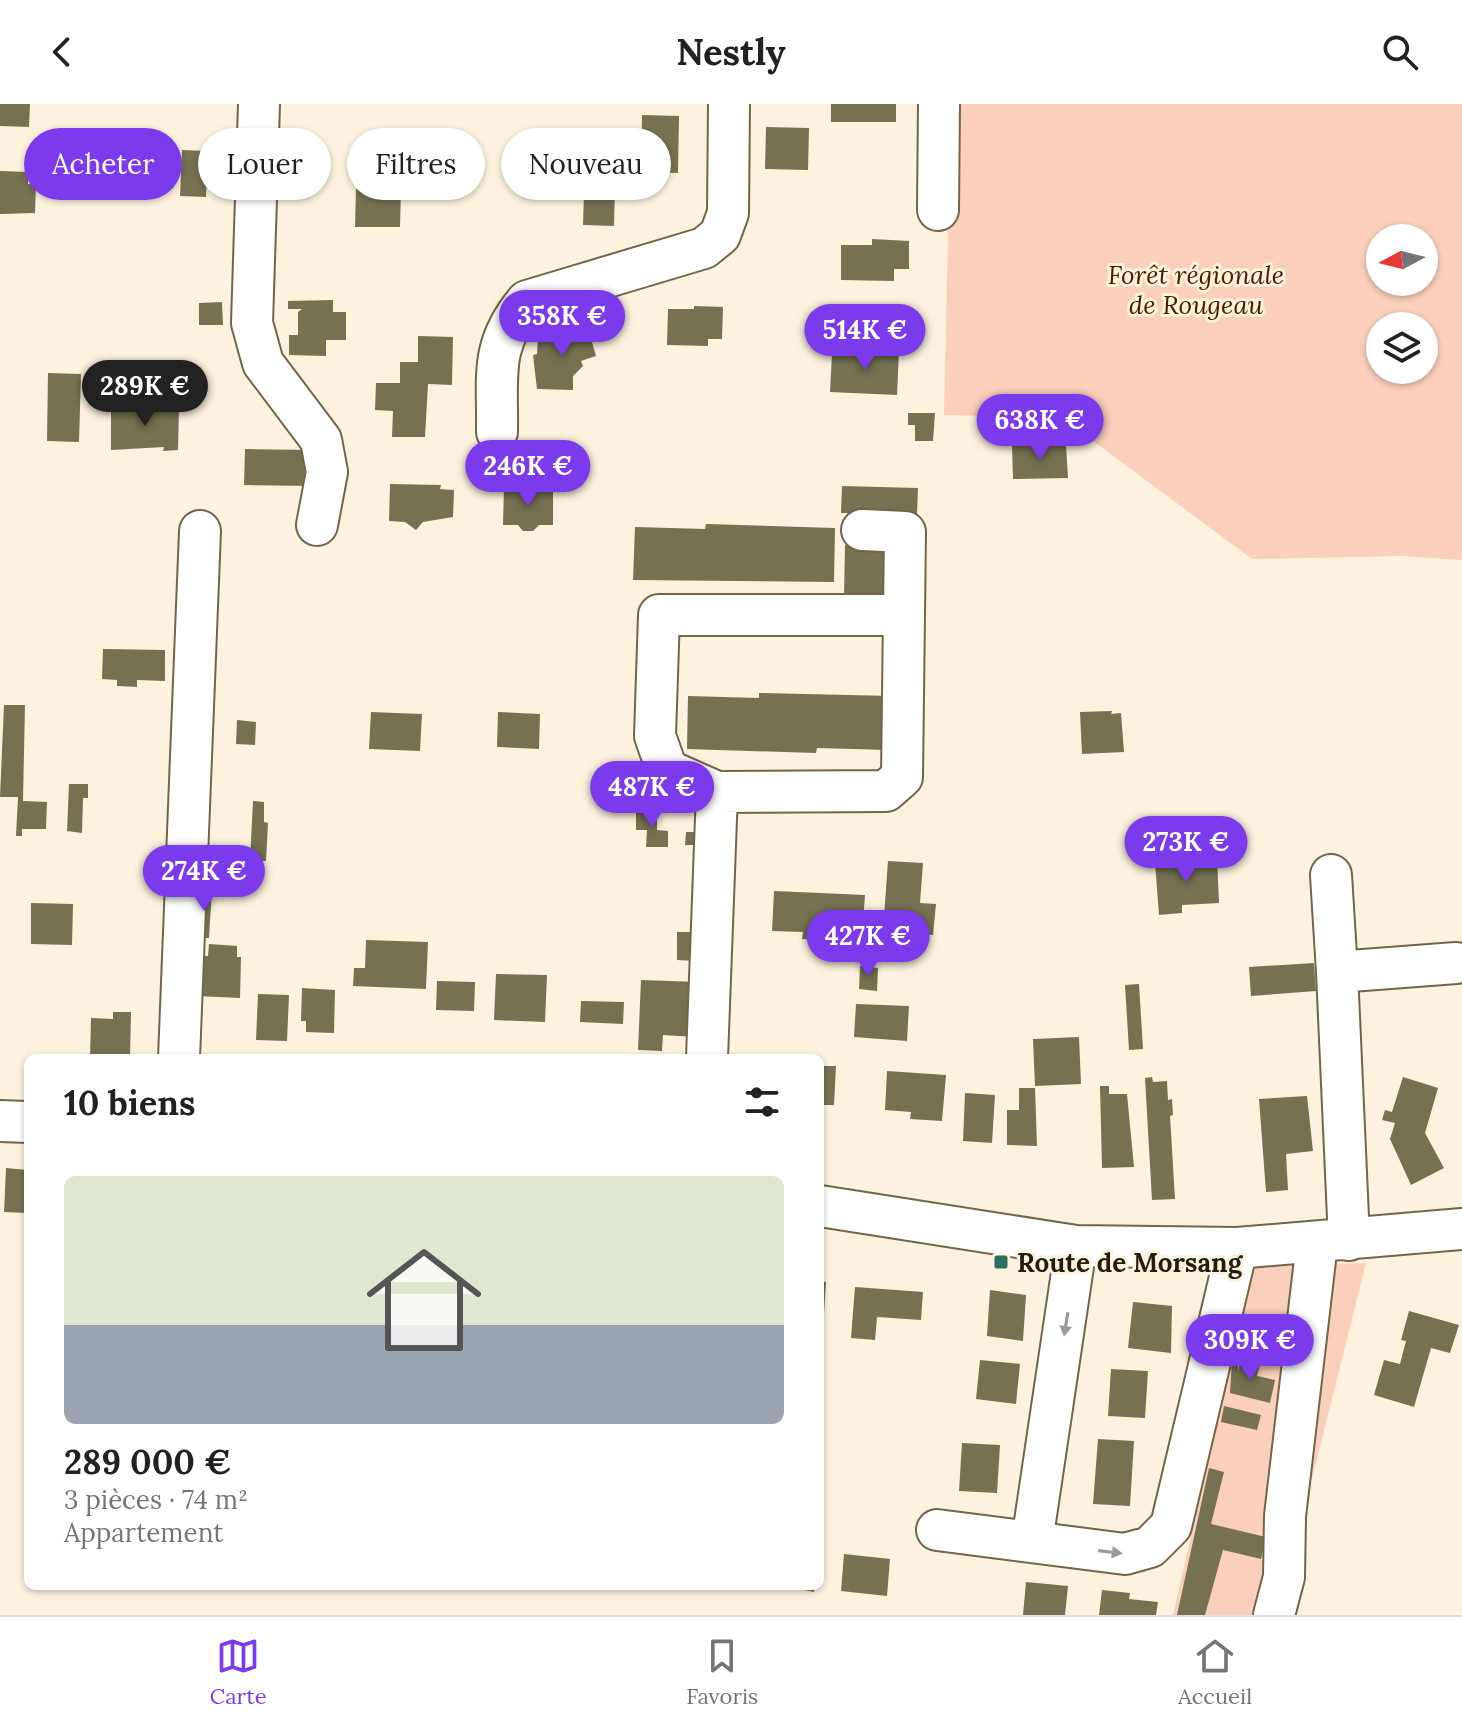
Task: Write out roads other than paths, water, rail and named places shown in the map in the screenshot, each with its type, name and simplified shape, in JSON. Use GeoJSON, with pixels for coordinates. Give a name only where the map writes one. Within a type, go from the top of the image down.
{"type":"FeatureCollection","features":[{"type":"Feature","properties":{"kind":"street"},"geometry":{"type":"LineString","coordinates":[[259,104],[252,323],[263,363],[321,440],[327,472],[317,525]]}},
{"type":"Feature","properties":{"kind":"street"},"geometry":{"type":"LineString","coordinates":[[497,432],[499,347],[508,324],[527,301],[704,248],[720,235],[728,213],[729,104]]}},
{"type":"Feature","properties":{"kind":"street"},"geometry":{"type":"LineString","coordinates":[[938,210],[939,104]]}},
{"type":"Feature","properties":{"kind":"street"},"geometry":{"type":"LineString","coordinates":[[862,530],[905,532],[902,777],[886,791],[717,792],[667,770],[655,736],[659,615],[903,615]]}},
{"type":"Feature","properties":{"kind":"street"},"geometry":{"type":"LineString","coordinates":[[179,1054],[200,531]]}},
{"type":"Feature","properties":{"kind":"street"},"geometry":{"type":"LineString","coordinates":[[707,1054],[717,792]]}},
{"type":"Feature","properties":{"kind":"street"},"geometry":{"type":"LineString","coordinates":[[1274,1615],[1284,1577],[1285,1516],[1333,1242],[1337,972],[1331,875]]}},
{"type":"Feature","properties":{"kind":"street"},"geometry":{"type":"LineString","coordinates":[[1337,972],[1456,963]]}},
{"type":"Feature","properties":{"kind":"street"},"geometry":{"type":"LineString","coordinates":[[0,1121],[24,1122]]}},
{"type":"Feature","properties":{"kind":"street"},"geometry":{"type":"LineString","coordinates":[[824,1207],[1076,1246],[1237,1248],[1462,1229]]}},
{"type":"Feature","properties":{"kind":"street"},"geometry":{"type":"LineString","coordinates":[[1032,1542],[1076,1246]]}},
{"type":"Feature","properties":{"kind":"street"},"geometry":{"type":"LineString","coordinates":[[937,1530],[1125,1554],[1150,1547],[1166,1534],[1171,1526],[1237,1248]]}},
{"type":"Feature","properties":{"kind":"place","name":"Route de Morsang"},"geometry":{"type":"Point","coordinates":[1001,1262]}},
{"type":"Feature","properties":{"kind":"park label","name":"Forêt régionale de Rougeau"},"geometry":{"type":"Point","coordinates":[1196,289]}}]}
